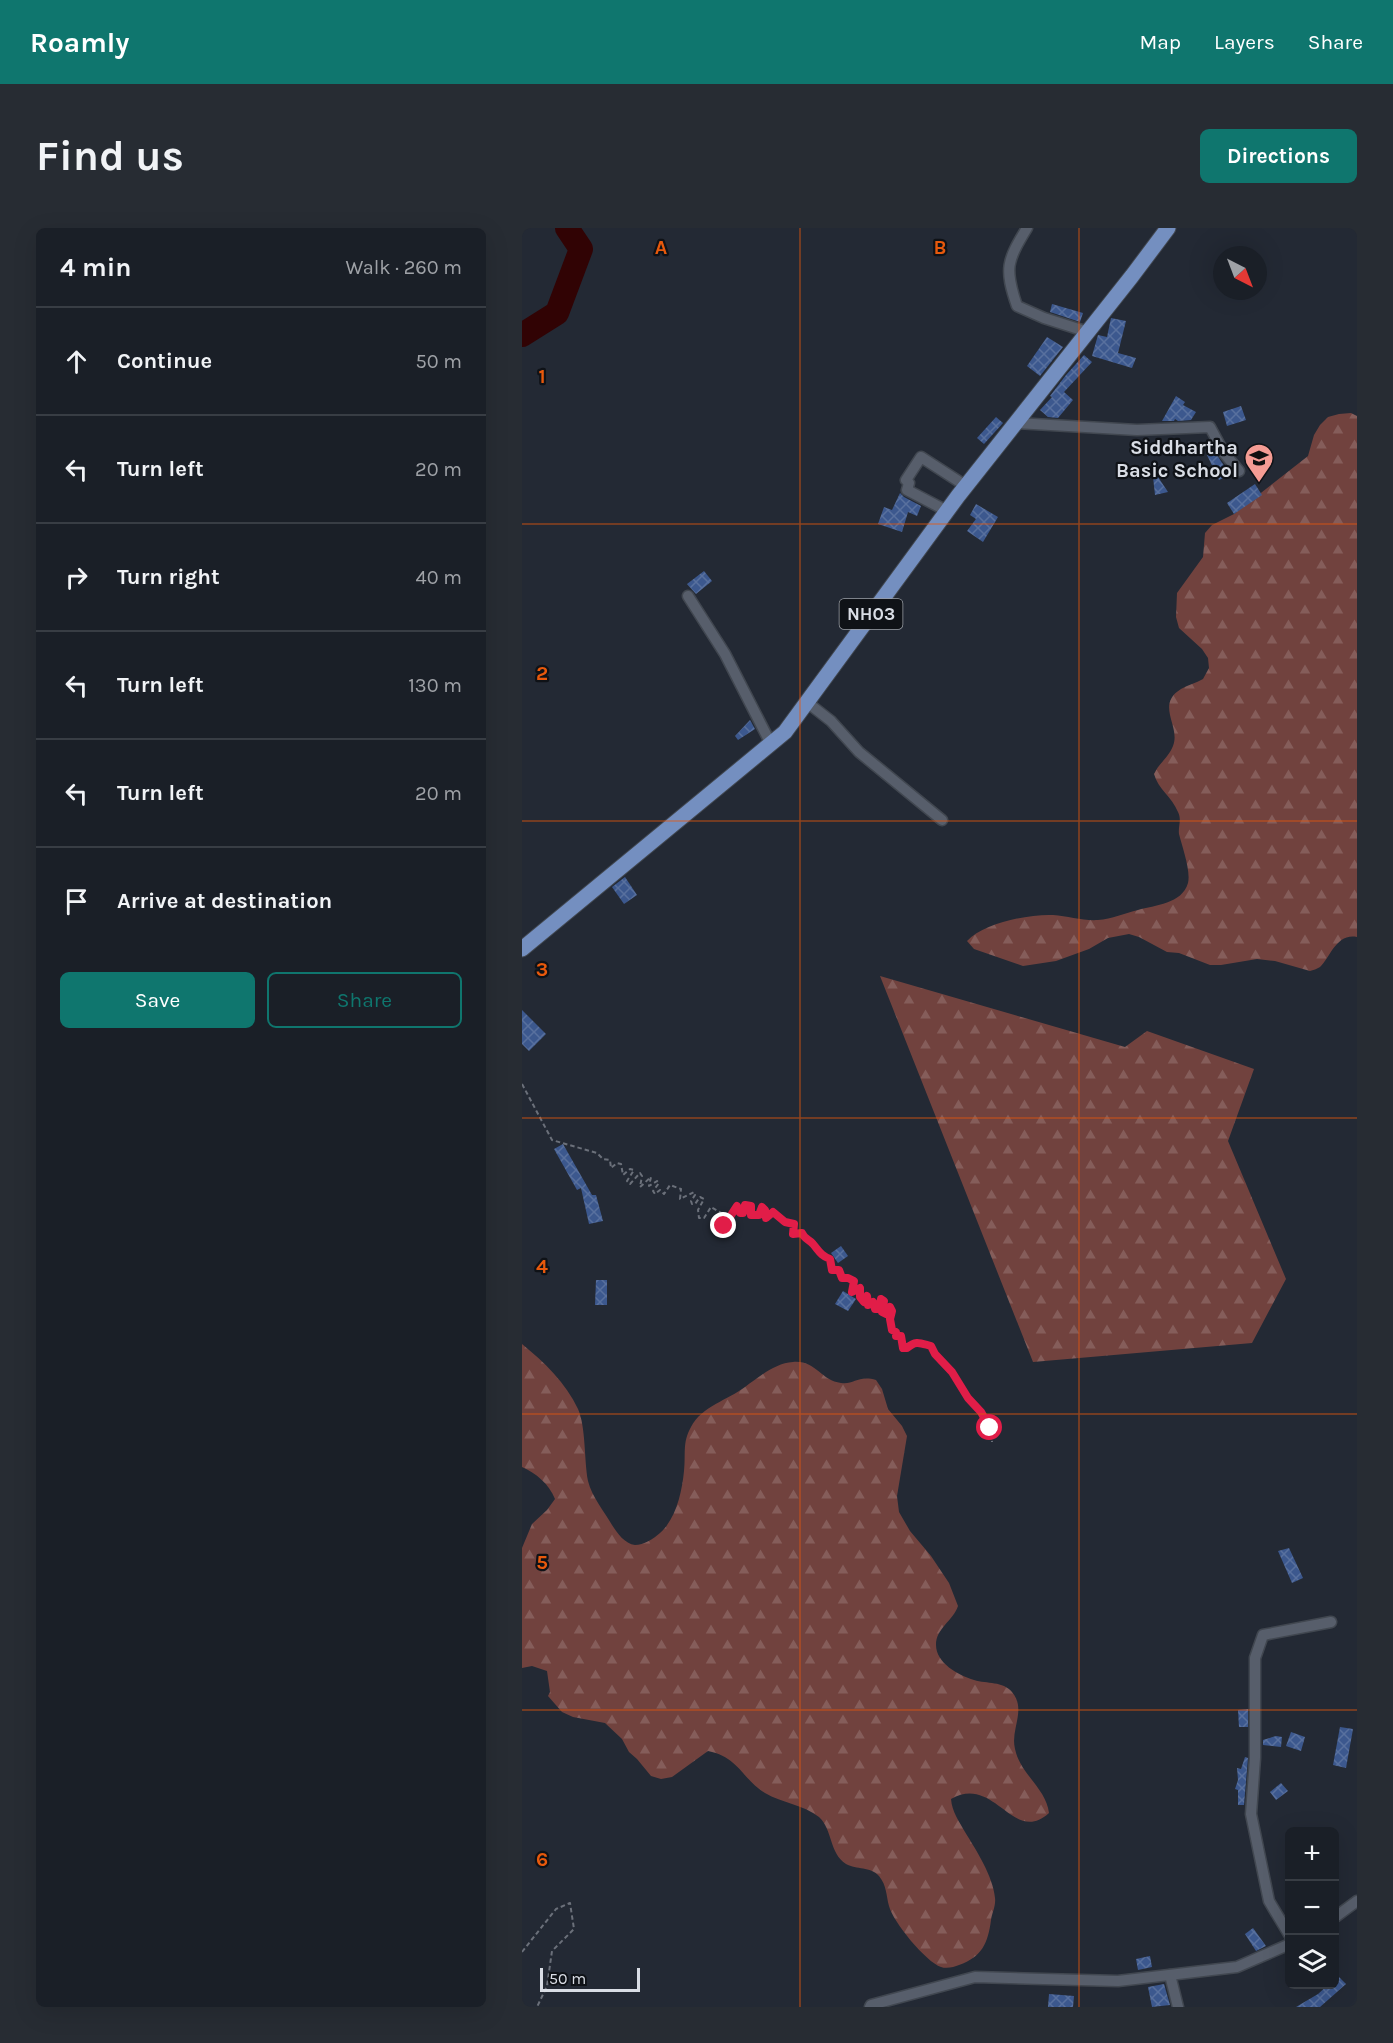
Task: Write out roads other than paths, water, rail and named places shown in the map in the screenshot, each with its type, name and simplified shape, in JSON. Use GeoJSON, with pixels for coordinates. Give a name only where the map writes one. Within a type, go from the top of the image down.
{"type":"FeatureCollection","features":[{"type":"Feature","properties":{"kind":"main road","name":"NH03"},"geometry":{"type":"LineString","coordinates":[[522,949],[789,728],[947,511],[1168,228]]}},
{"type":"Feature","properties":{"kind":"street"},"geometry":{"type":"LineString","coordinates":[[1027,228],[1010,255],[1009,282],[1017,306],[1044,318],[1088,332]]}},
{"type":"Feature","properties":{"kind":"street"},"geometry":{"type":"LineString","coordinates":[[1016,423],[1137,430],[1210,427],[1224,453],[1239,471]]}},
{"type":"Feature","properties":{"kind":"street"},"geometry":{"type":"LineString","coordinates":[[947,511],[907,490],[909,483],[906,480],[921,457],[966,486]]}},
{"type":"Feature","properties":{"kind":"street"},"geometry":{"type":"LineString","coordinates":[[688,596],[725,654],[771,744]]}},
{"type":"Feature","properties":{"kind":"street"},"geometry":{"type":"LineString","coordinates":[[808,703],[831,721],[876,767],[942,820]]}},
{"type":"Feature","properties":{"kind":"street"},"geometry":{"type":"LineString","coordinates":[[1289,1935],[1269,1902],[1251,1814],[1255,1758],[1255,1658],[1263,1635],[1331,1622]]}},
{"type":"Feature","properties":{"kind":"street"},"geometry":{"type":"LineString","coordinates":[[1339,1915],[1357,1901]]}},
{"type":"Feature","properties":{"kind":"street"},"geometry":{"type":"LineString","coordinates":[[870,2007],[975,1977],[1118,1981],[1237,1967],[1285,1946]]}},
{"type":"Feature","properties":{"kind":"street"},"geometry":{"type":"LineString","coordinates":[[1170,1974],[1178,2007]]}},
{"type":"Feature","properties":{"kind":"waterway"},"geometry":{"type":"LineString","coordinates":[[522,335],[557,313],[581,249],[567,228]]}},
{"type":"Feature","properties":{"kind":"place","name":"Siddhartha Basic School"},"geometry":{"type":"Point","coordinates":[1259,484]}}]}
